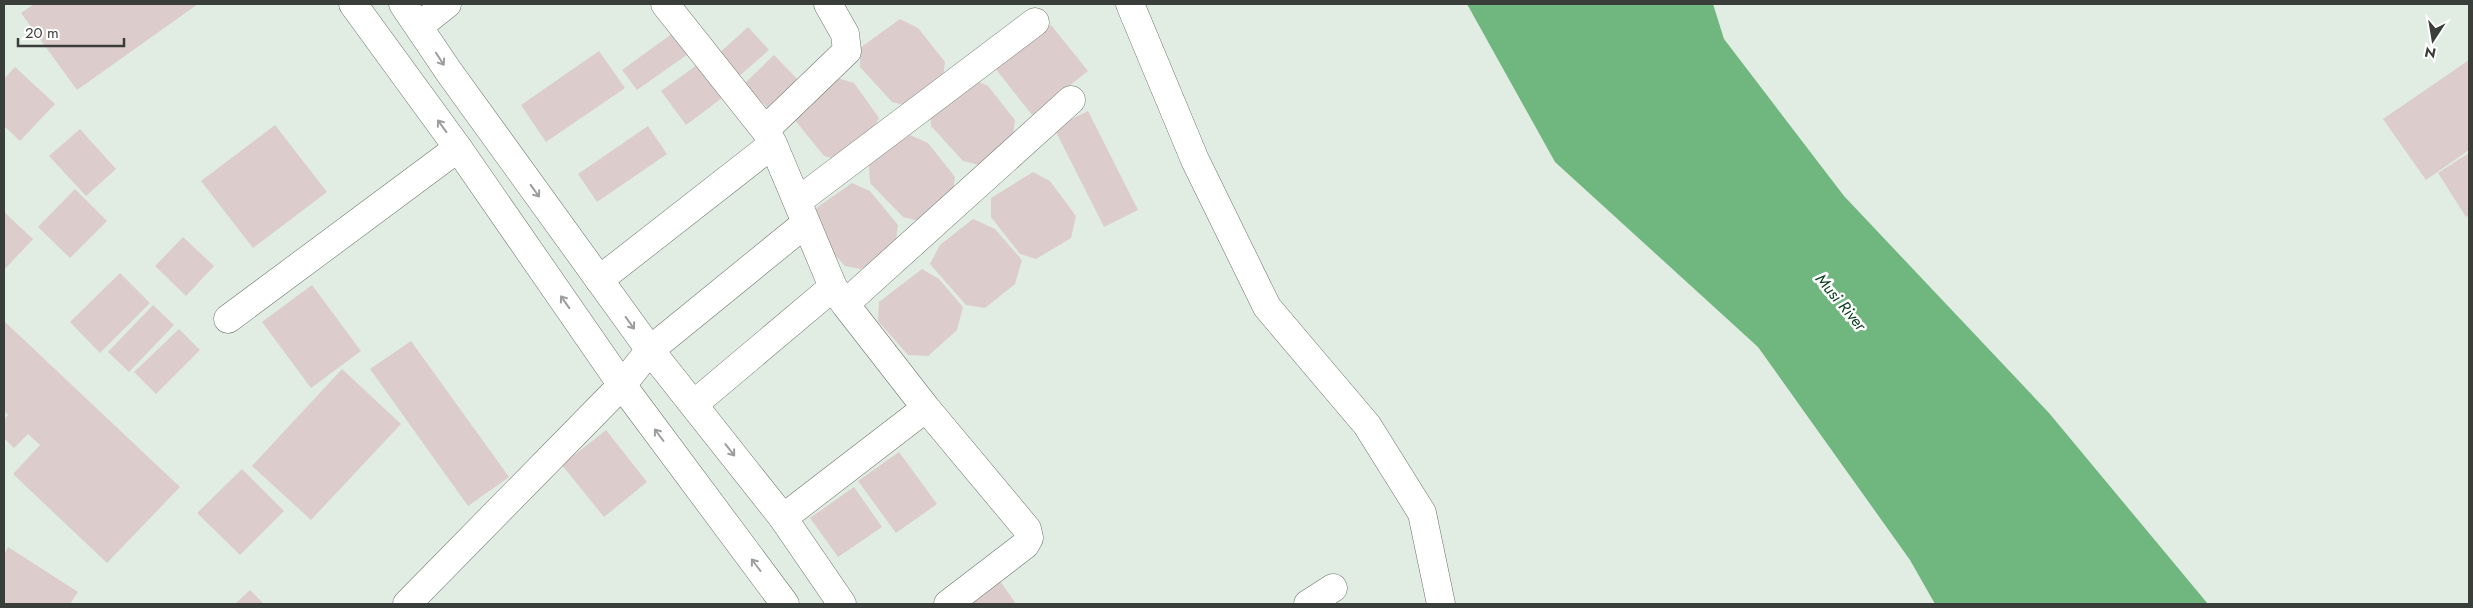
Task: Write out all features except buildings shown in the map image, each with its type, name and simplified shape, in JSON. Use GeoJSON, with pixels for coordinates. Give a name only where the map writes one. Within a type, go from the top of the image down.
{"type":"FeatureCollection","features":[{"type":"Feature","properties":{"kind":"street"},"geometry":{"type":"LineString","coordinates":[[353,4],[458,148],[622,385],[785,604]]}},
{"type":"Feature","properties":{"kind":"street"},"geometry":{"type":"LineString","coordinates":[[403,4],[449,72],[650,350],[783,518],[842,604]]}},
{"type":"Feature","properties":{"kind":"street"},"geometry":{"type":"LineString","coordinates":[[419,26],[447,4]]}},
{"type":"Feature","properties":{"kind":"street"},"geometry":{"type":"LineString","coordinates":[[665,4],[769,137],[839,295],[926,408],[1026,529],[1029,538],[1025,545],[948,604]]}},
{"type":"Feature","properties":{"kind":"street"},"geometry":{"type":"LineString","coordinates":[[599,280],[769,137],[847,51],[845,34],[828,4]]}},
{"type":"Feature","properties":{"kind":"street"},"geometry":{"type":"LineString","coordinates":[[1130,4],[1195,160],[1268,306],[1367,425],[1422,513],[1441,604]]}},
{"type":"Feature","properties":{"kind":"street"},"geometry":{"type":"LineString","coordinates":[[407,604],[622,385],[650,350],[802,212],[1035,22]]}},
{"type":"Feature","properties":{"kind":"street"},"geometry":{"type":"LineString","coordinates":[[694,404],[839,295],[1071,100]]}},
{"type":"Feature","properties":{"kind":"street"},"geometry":{"type":"LineString","coordinates":[[228,319],[458,148]]}},
{"type":"Feature","properties":{"kind":"street"},"geometry":{"type":"LineString","coordinates":[[783,518],[926,408]]}},
{"type":"Feature","properties":{"kind":"street"},"geometry":{"type":"LineString","coordinates":[[1308,604],[1333,588]]}},
{"type":"Feature","properties":{"kind":"water","name":"Musi River"},"geometry":{"type":"Polygon","coordinates":[[[1467,4],[1713,4],[1724,39],[1844,196],[2049,413],[2208,604],[1935,604],[1910,560],[1758,347],[1555,162],[1467,4]]]}}]}
